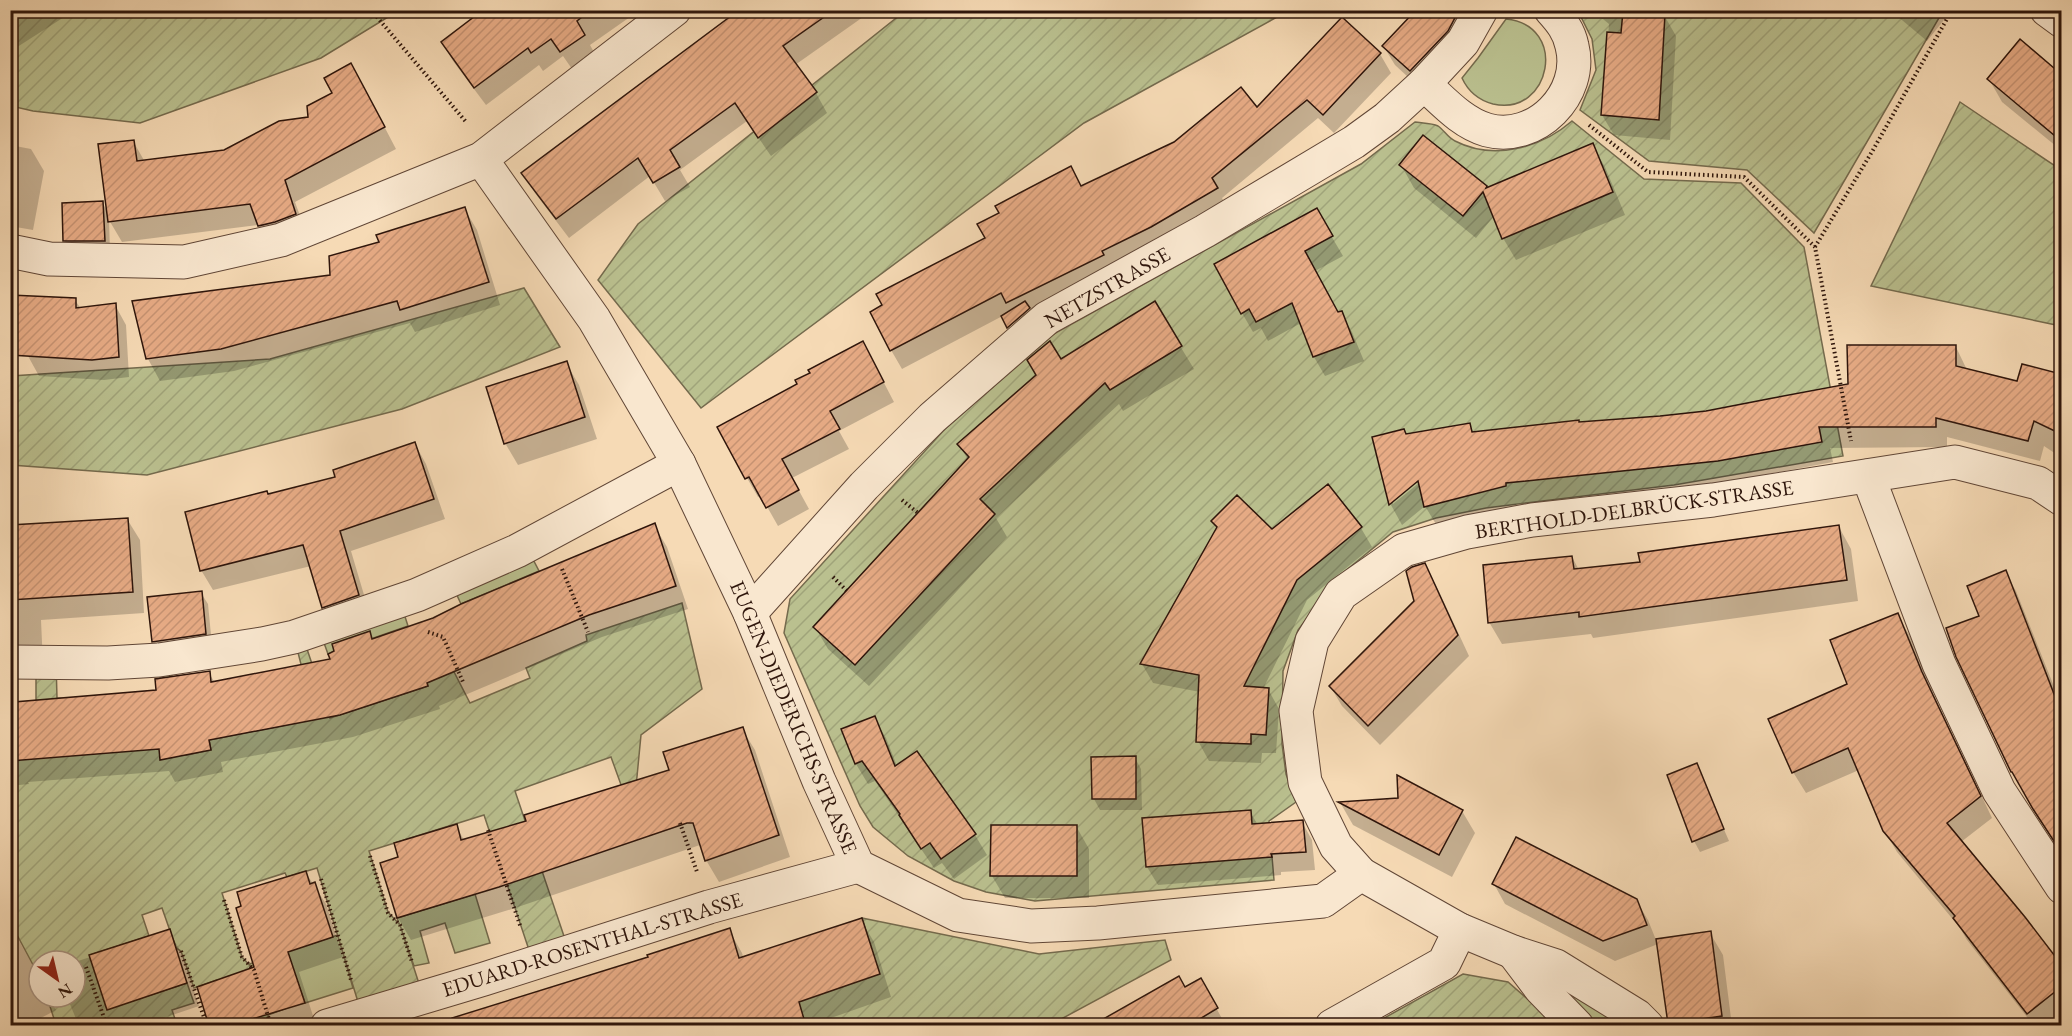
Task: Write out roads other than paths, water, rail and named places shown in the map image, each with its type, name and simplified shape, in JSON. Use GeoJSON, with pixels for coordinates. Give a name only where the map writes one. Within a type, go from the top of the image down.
{"type":"FeatureCollection","features":[{"type":"Feature","properties":{"kind":"street"},"geometry":{"type":"LineString","coordinates":[[10,251],[49,259],[184,262],[281,240],[481,159],[674,10]]}},
{"type":"Feature","properties":{"kind":"street","name":"NETZSTRASSE"},"geometry":{"type":"LineString","coordinates":[[750,613],[864,486],[925,425],[1047,318],[1184,243],[1354,142],[1387,118],[1424,84],[1463,42],[1480,10]]}},
{"type":"Feature","properties":{"kind":"street"},"geometry":{"type":"LineString","coordinates":[[1424,84],[1466,121],[1488,130],[1511,132],[1534,125],[1553,112],[1567,92],[1574,70],[1572,46],[1564,24],[1551,10]]}},
{"type":"Feature","properties":{"kind":"street"},"geometry":{"type":"LineString","coordinates":[[2048,10],[2061,21]]}},
{"type":"Feature","properties":{"kind":"street","name":"EUGEN-DIEDERICHS-STRASSE"},"geometry":{"type":"LineString","coordinates":[[481,159],[594,319],[679,464],[750,613],[819,781],[858,866],[958,915],[1031,926],[1098,923],[1323,901],[1361,874]]}},
{"type":"Feature","properties":{"kind":"street","name":"BERTHOLD-DELBRÜCK-STRASSE"},"geometry":{"type":"LineString","coordinates":[[1361,874],[1336,846],[1305,782],[1296,711],[1312,641],[1341,594],[1404,550],[1467,532],[1532,520],[1713,501],[1955,462],[2038,483],[2061,499]]}},
{"type":"Feature","properties":{"kind":"street"},"geometry":{"type":"LineString","coordinates":[[10,662],[108,663],[169,659],[294,637],[412,597],[517,551],[679,464]]}},
{"type":"Feature","properties":{"kind":"street"},"geometry":{"type":"LineString","coordinates":[[1868,476],[1944,674],[1999,790],[2061,887]]}},
{"type":"Feature","properties":{"kind":"street","name":"EDUARD-ROSENTHAL-STRASSE"},"geometry":{"type":"LineString","coordinates":[[327,1026],[709,907],[858,866]]}},
{"type":"Feature","properties":{"kind":"street"},"geometry":{"type":"LineString","coordinates":[[1361,874],[1460,930],[1513,952],[1556,966],[1637,1016],[1647,1026]]}},
{"type":"Feature","properties":{"kind":"street"},"geometry":{"type":"LineString","coordinates":[[1332,1026],[1444,963],[1460,930]]}},
{"type":"Feature","properties":{"kind":"street"},"geometry":{"type":"LineString","coordinates":[[1513,952],[1540,989],[1577,1026]]}}]}
